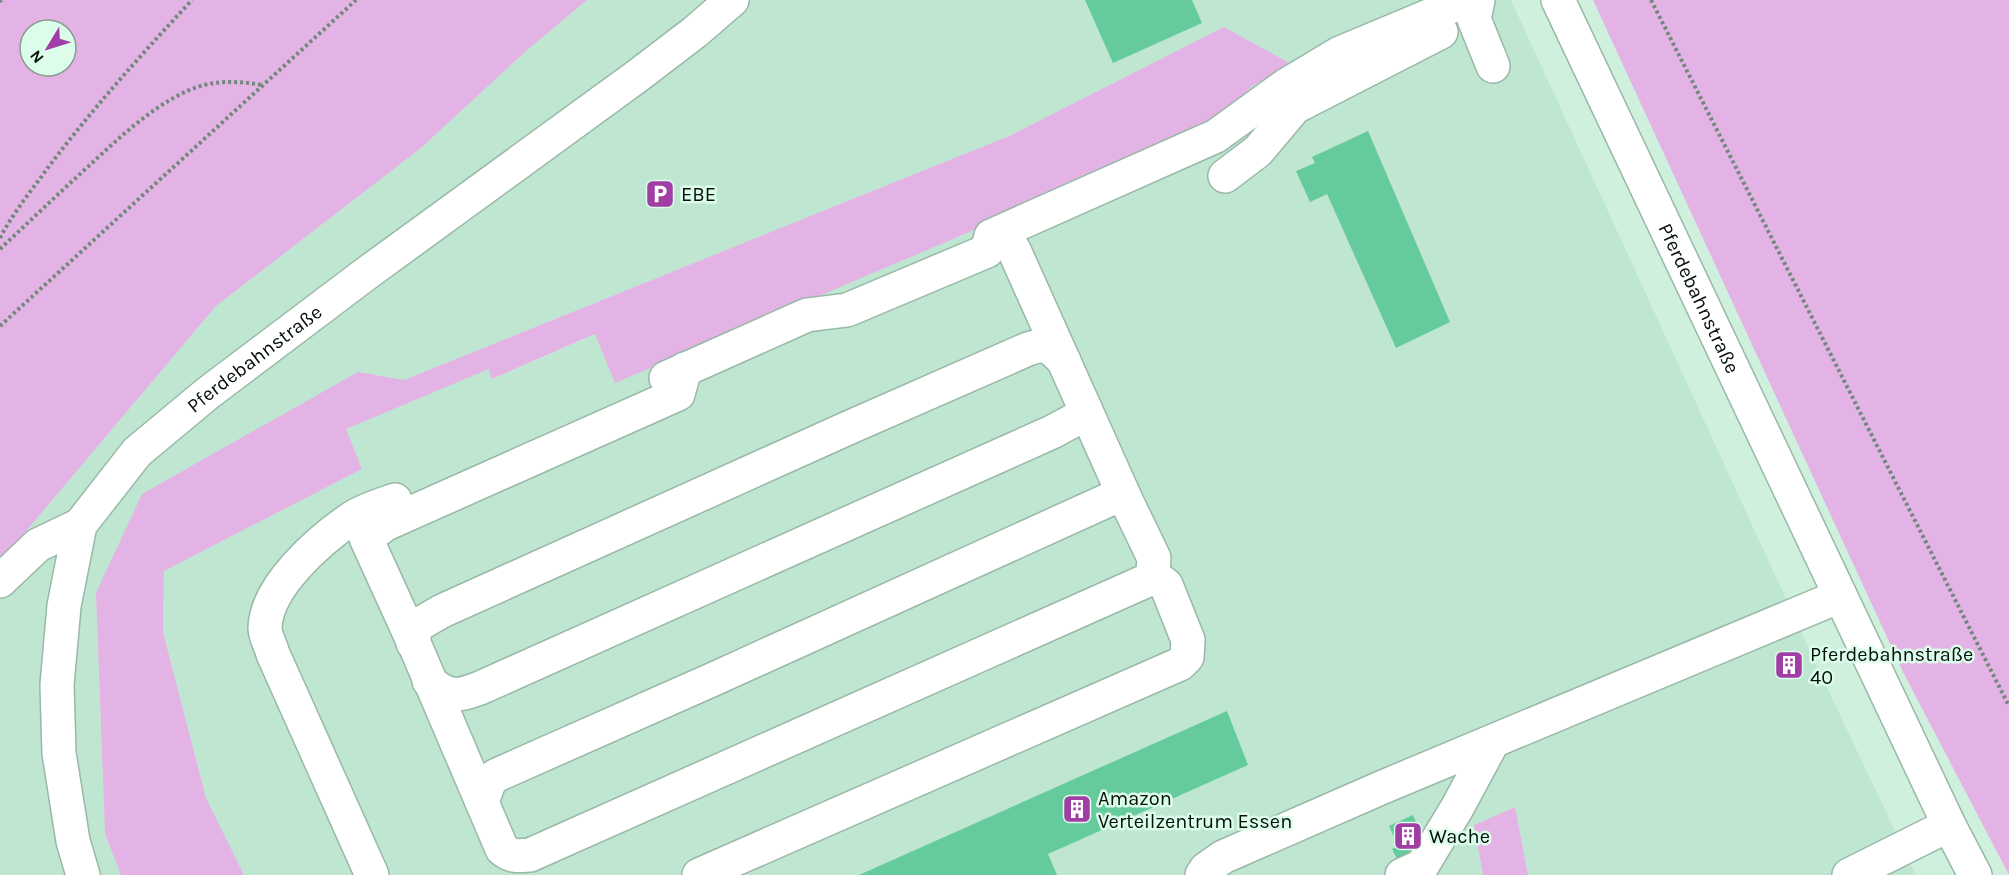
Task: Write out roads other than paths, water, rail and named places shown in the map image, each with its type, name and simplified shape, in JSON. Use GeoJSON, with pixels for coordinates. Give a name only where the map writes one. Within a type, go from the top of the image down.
{"type":"FeatureCollection","features":[{"type":"Feature","properties":{"kind":"street","name":"Pferdebahnstraße"},"geometry":{"type":"LineString","coordinates":[[83,875],[73,841],[59,753],[57,685],[64,606],[80,525],[137,452],[208,393],[367,273],[636,77],[695,32],[732,0]]}},
{"type":"Feature","properties":{"kind":"street","name":"Pferdebahnstraße"},"geometry":{"type":"LineString","coordinates":[[1558,0],[1949,825],[1975,875]]}},
{"type":"Feature","properties":{"kind":"street"},"geometry":{"type":"LineString","coordinates":[[1473,6],[1493,66]]}},
{"type":"Feature","properties":{"kind":"street"},"geometry":{"type":"LineString","coordinates":[[372,875],[273,654],[265,629],[269,608],[285,578],[310,553],[354,517],[807,315],[847,310],[1165,172],[1285,86],[1340,53],[1473,6]]}},
{"type":"Feature","properties":{"kind":"street"},"geometry":{"type":"LineString","coordinates":[[1225,176],[1258,151],[1295,107],[1440,33],[1473,6]]}},
{"type":"Feature","properties":{"kind":"street"},"geometry":{"type":"LineString","coordinates":[[997,246],[1090,213]]}},
{"type":"Feature","properties":{"kind":"street"},"geometry":{"type":"LineString","coordinates":[[997,246],[1032,287],[1154,558],[1153,572],[1148,580]]}},
{"type":"Feature","properties":{"kind":"street"},"geometry":{"type":"LineString","coordinates":[[413,643],[416,626],[442,611],[1028,349],[1040,345],[1052,348],[1064,361]]}},
{"type":"Feature","properties":{"kind":"street"},"geometry":{"type":"LineString","coordinates":[[686,369],[678,394],[386,524],[366,538],[502,849],[508,855],[517,856],[524,865],[1148,580],[1158,579],[1166,585],[1188,640],[1187,657],[1180,664],[699,875]]}},
{"type":"Feature","properties":{"kind":"street"},"geometry":{"type":"LineString","coordinates":[[429,681],[440,691],[450,694],[463,694],[480,688],[1021,446],[1080,417],[1085,408]]}},
{"type":"Feature","properties":{"kind":"street"},"geometry":{"type":"LineString","coordinates":[[482,802],[490,780],[497,775],[1117,496],[1126,500]]}},
{"type":"Feature","properties":{"kind":"street"},"geometry":{"type":"LineString","coordinates":[[0,581],[38,545],[80,525]]}},
{"type":"Feature","properties":{"kind":"street"},"geometry":{"type":"LineString","coordinates":[[1202,875],[1206,869],[1223,857],[1428,768],[1840,596]]}},
{"type":"Feature","properties":{"kind":"street"},"geometry":{"type":"LineString","coordinates":[[1402,875],[1422,866],[1492,743]]}},
{"type":"Feature","properties":{"kind":"street"},"geometry":{"type":"LineString","coordinates":[[1849,875],[1949,825]]}},
{"type":"Feature","properties":{"kind":"place","name":"EBE"},"geometry":{"type":"Point","coordinates":[660,194]}},
{"type":"Feature","properties":{"kind":"place","name":"Pferdebahnstraße 40"},"geometry":{"type":"Point","coordinates":[1789,665]}},
{"type":"Feature","properties":{"kind":"place","name":"Amazon Verteilzentrum Essen"},"geometry":{"type":"Point","coordinates":[1077,809]}},
{"type":"Feature","properties":{"kind":"place","name":"Wache"},"geometry":{"type":"Point","coordinates":[1408,836]}}]}
